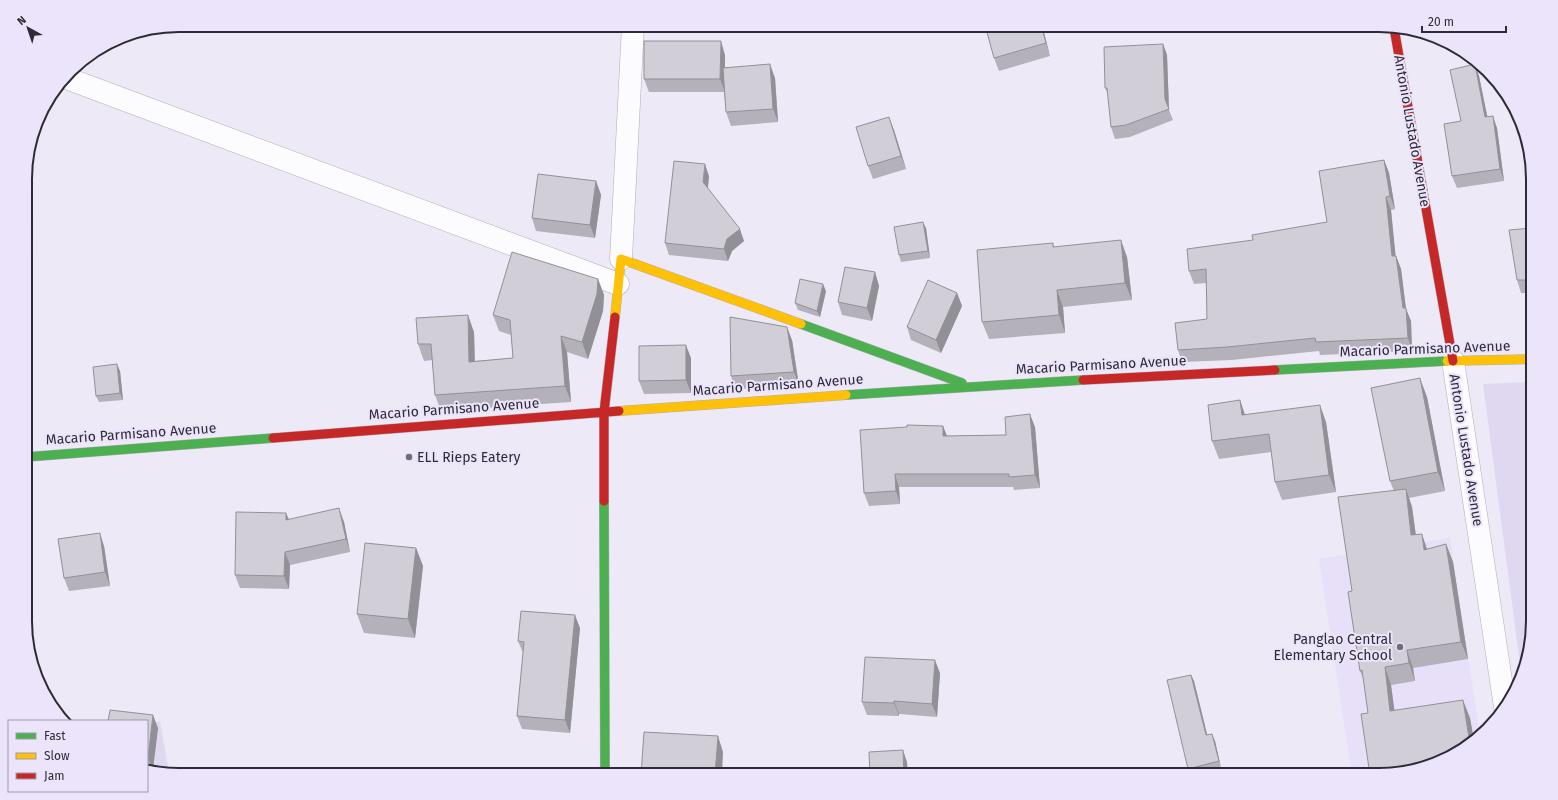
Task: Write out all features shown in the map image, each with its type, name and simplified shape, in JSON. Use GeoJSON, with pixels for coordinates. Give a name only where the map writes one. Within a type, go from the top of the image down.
{"type":"FeatureCollection","features":[{"type":"Feature","properties":{"kind":"street"},"geometry":{"type":"LineString","coordinates":[[605,768],[604,412],[621,259],[634,32]]}},
{"type":"Feature","properties":{"kind":"street","name":"Antonio Lustado Avenue"},"geometry":{"type":"LineString","coordinates":[[1395,33],[1453,361],[1504,698]]}},
{"type":"Feature","properties":{"kind":"street"},"geometry":{"type":"LineString","coordinates":[[71,80],[618,284]]}},
{"type":"Feature","properties":{"kind":"street"},"geometry":{"type":"LineString","coordinates":[[621,259],[970,386]]}},
{"type":"Feature","properties":{"kind":"street","name":"Macario Parmisano Avenue"},"geometry":{"type":"LineString","coordinates":[[32,457],[604,412],[970,386],[1453,361],[1526,359]]}},
{"type":"Feature","properties":{"kind":"shaded area"},"geometry":{"type":"Polygon","coordinates":[[[1526,382],[1526,630],[1520,662],[1483,384],[1526,382]]]}},
{"type":"Feature","properties":{"kind":"shaded area","name":"Panglao Central Elementary School"},"geometry":{"type":"Polygon","coordinates":[[[1450,538],[1479,728],[1461,743],[1444,753],[1417,763],[1388,768],[1351,768],[1319,559],[1450,538]]]}},
{"type":"Feature","properties":{"kind":"shaded area"},"geometry":{"type":"Polygon","coordinates":[[[160,721],[168,768],[148,765],[148,724],[160,721]]]}},
{"type":"Feature","properties":{"kind":"building"},"geometry":{"type":"Polygon","coordinates":[[[987,32],[1043,32],[1046,43],[994,58],[987,32]]]}},
{"type":"Feature","properties":{"kind":"building"},"geometry":{"type":"Polygon","coordinates":[[[644,41],[721,41],[720,79],[644,79],[644,41]]]}},
{"type":"Feature","properties":{"kind":"building"},"geometry":{"type":"Polygon","coordinates":[[[1163,44],[1165,99],[1169,109],[1126,125],[1111,127],[1107,88],[1105,88],[1104,47],[1163,44]]]}},
{"type":"Feature","properties":{"kind":"building"},"geometry":{"type":"Polygon","coordinates":[[[770,64],[773,109],[726,112],[723,68],[770,64]]]}},
{"type":"Feature","properties":{"kind":"building"},"geometry":{"type":"Polygon","coordinates":[[[1471,65],[1476,69],[1485,117],[1493,116],[1500,169],[1452,176],[1444,124],[1461,121],[1450,70],[1471,65]]]}},
{"type":"Feature","properties":{"kind":"building"},"geometry":{"type":"Polygon","coordinates":[[[889,117],[901,156],[868,166],[856,127],[889,117]]]}},
{"type":"Feature","properties":{"kind":"building"},"geometry":{"type":"Polygon","coordinates":[[[1384,160],[1390,196],[1386,197],[1392,256],[1396,256],[1403,308],[1406,308],[1408,338],[1316,342],[1315,338],[1227,347],[1178,350],[1175,323],[1207,319],[1206,269],[1189,271],[1187,249],[1253,240],[1252,235],[1327,222],[1319,171],[1384,160]]]}},
{"type":"Feature","properties":{"kind":"building"},"geometry":{"type":"Polygon","coordinates":[[[674,161],[705,164],[703,182],[740,229],[727,239],[724,249],[665,243],[674,161]]]}},
{"type":"Feature","properties":{"kind":"building"},"geometry":{"type":"Polygon","coordinates":[[[538,174],[596,181],[590,225],[532,218],[538,174]]]}},
{"type":"Feature","properties":{"kind":"building"},"geometry":{"type":"Polygon","coordinates":[[[923,222],[928,251],[899,255],[894,227],[923,222]]]}},
{"type":"Feature","properties":{"kind":"building"},"geometry":{"type":"Polygon","coordinates":[[[1526,229],[1526,280],[1517,280],[1509,230],[1526,229]]]}},
{"type":"Feature","properties":{"kind":"building"},"geometry":{"type":"Polygon","coordinates":[[[1121,240],[1125,283],[1057,290],[1059,315],[982,322],[977,250],[1053,243],[1053,247],[1121,240]]]}},
{"type":"Feature","properties":{"kind":"building"},"geometry":{"type":"Polygon","coordinates":[[[512,252],[598,279],[597,294],[582,342],[561,336],[565,386],[435,395],[431,344],[418,344],[416,318],[468,315],[469,362],[513,358],[510,320],[493,315],[512,252]]]}},
{"type":"Feature","properties":{"kind":"building"},"geometry":{"type":"Polygon","coordinates":[[[845,267],[875,272],[867,308],[838,302],[845,267]]]}},
{"type":"Feature","properties":{"kind":"building"},"geometry":{"type":"Polygon","coordinates":[[[800,279],[823,284],[817,311],[795,303],[800,279]]]}},
{"type":"Feature","properties":{"kind":"building"},"geometry":{"type":"Polygon","coordinates":[[[928,280],[957,293],[936,340],[907,327],[928,280]]]}},
{"type":"Feature","properties":{"kind":"building"},"geometry":{"type":"Polygon","coordinates":[[[730,317],[787,327],[794,372],[731,376],[730,317]]]}},
{"type":"Feature","properties":{"kind":"building"},"geometry":{"type":"Polygon","coordinates":[[[686,345],[686,380],[639,381],[639,346],[686,345]]]}},
{"type":"Feature","properties":{"kind":"building"},"geometry":{"type":"Polygon","coordinates":[[[117,364],[120,393],[96,396],[93,367],[117,364]]]}},
{"type":"Feature","properties":{"kind":"building"},"geometry":{"type":"Polygon","coordinates":[[[1420,378],[1438,472],[1390,481],[1371,388],[1420,378]]]}},
{"type":"Feature","properties":{"kind":"building"},"geometry":{"type":"Polygon","coordinates":[[[1240,400],[1242,415],[1320,405],[1329,475],[1275,482],[1269,434],[1212,441],[1208,405],[1240,400]]]}},
{"type":"Feature","properties":{"kind":"building"},"geometry":{"type":"Polygon","coordinates":[[[1030,414],[1035,475],[1009,477],[1009,474],[895,474],[896,491],[864,493],[860,430],[907,427],[907,425],[943,426],[943,436],[1006,435],[1005,417],[1030,414]]]}},
{"type":"Feature","properties":{"kind":"building","name":"Panglao Central Elementary School"},"geometry":{"type":"Polygon","coordinates":[[[1406,489],[1411,535],[1422,534],[1424,550],[1446,544],[1461,642],[1407,650],[1409,663],[1385,667],[1390,711],[1463,700],[1469,737],[1435,757],[1398,767],[1369,768],[1361,714],[1368,713],[1348,592],[1352,591],[1338,497],[1406,489]]]}},
{"type":"Feature","properties":{"kind":"building"},"geometry":{"type":"Polygon","coordinates":[[[339,508],[346,539],[285,552],[284,576],[235,575],[236,512],[286,513],[286,520],[339,508]]]}},
{"type":"Feature","properties":{"kind":"building"},"geometry":{"type":"Polygon","coordinates":[[[100,533],[105,572],[64,578],[58,539],[100,533]]]}},
{"type":"Feature","properties":{"kind":"building"},"geometry":{"type":"Polygon","coordinates":[[[365,543],[416,548],[408,619],[357,614],[365,543]]]}},
{"type":"Feature","properties":{"kind":"building"},"geometry":{"type":"Polygon","coordinates":[[[521,611],[575,615],[565,720],[517,716],[524,642],[518,641],[521,611]]]}},
{"type":"Feature","properties":{"kind":"building"},"geometry":{"type":"Polygon","coordinates":[[[865,657],[935,660],[932,704],[894,701],[894,703],[862,702],[865,657]]]}},
{"type":"Feature","properties":{"kind":"building"},"geometry":{"type":"Polygon","coordinates":[[[1191,675],[1206,735],[1212,734],[1219,761],[1188,768],[1167,680],[1191,675]]]}},
{"type":"Feature","properties":{"kind":"building"},"geometry":{"type":"Polygon","coordinates":[[[110,710],[153,715],[148,758],[148,720],[108,720],[110,710]]]}},
{"type":"Feature","properties":{"kind":"building"},"geometry":{"type":"Polygon","coordinates":[[[644,732],[718,736],[716,768],[641,768],[644,732]]]}},
{"type":"Feature","properties":{"kind":"building"},"geometry":{"type":"Polygon","coordinates":[[[903,750],[904,768],[870,768],[869,752],[903,750]]]}},
{"type":"Feature","properties":{"kind":"traffic: fast"},"geometry":{"type":"LineString","coordinates":[[801,324],[962,383]]}},
{"type":"Feature","properties":{"kind":"traffic: fast"},"geometry":{"type":"LineString","coordinates":[[1275,370],[1447,361]]}},
{"type":"Feature","properties":{"kind":"traffic: fast"},"geometry":{"type":"LineString","coordinates":[[846,395],[1083,380]]}},
{"type":"Feature","properties":{"kind":"traffic: fast"},"geometry":{"type":"LineString","coordinates":[[32,457],[273,438]]}},
{"type":"Feature","properties":{"kind":"traffic: fast"},"geometry":{"type":"LineString","coordinates":[[604,501],[605,768]]}},
{"type":"Feature","properties":{"kind":"traffic: slow"},"geometry":{"type":"LineString","coordinates":[[615,317],[621,259],[801,324]]}},
{"type":"Feature","properties":{"kind":"traffic: slow"},"geometry":{"type":"LineString","coordinates":[[1447,361],[1526,359]]}},
{"type":"Feature","properties":{"kind":"traffic: slow"},"geometry":{"type":"LineString","coordinates":[[619,411],[846,395]]}},
{"type":"Feature","properties":{"kind":"traffic: jam"},"geometry":{"type":"LineString","coordinates":[[1395,33],[1453,361]]}},
{"type":"Feature","properties":{"kind":"traffic: jam"},"geometry":{"type":"LineString","coordinates":[[604,501],[604,412],[615,317]]}},
{"type":"Feature","properties":{"kind":"traffic: jam"},"geometry":{"type":"LineString","coordinates":[[1083,380],[1275,370]]}},
{"type":"Feature","properties":{"kind":"traffic: jam"},"geometry":{"type":"LineString","coordinates":[[273,438],[619,411]]}},
{"type":"Feature","properties":{"kind":"place","name":"ELL Rieps Eatery"},"geometry":{"type":"Point","coordinates":[409,457]}},
{"type":"Feature","properties":{"kind":"place","name":"Panglao Central Elementary School"},"geometry":{"type":"Point","coordinates":[1400,647]}}]}
